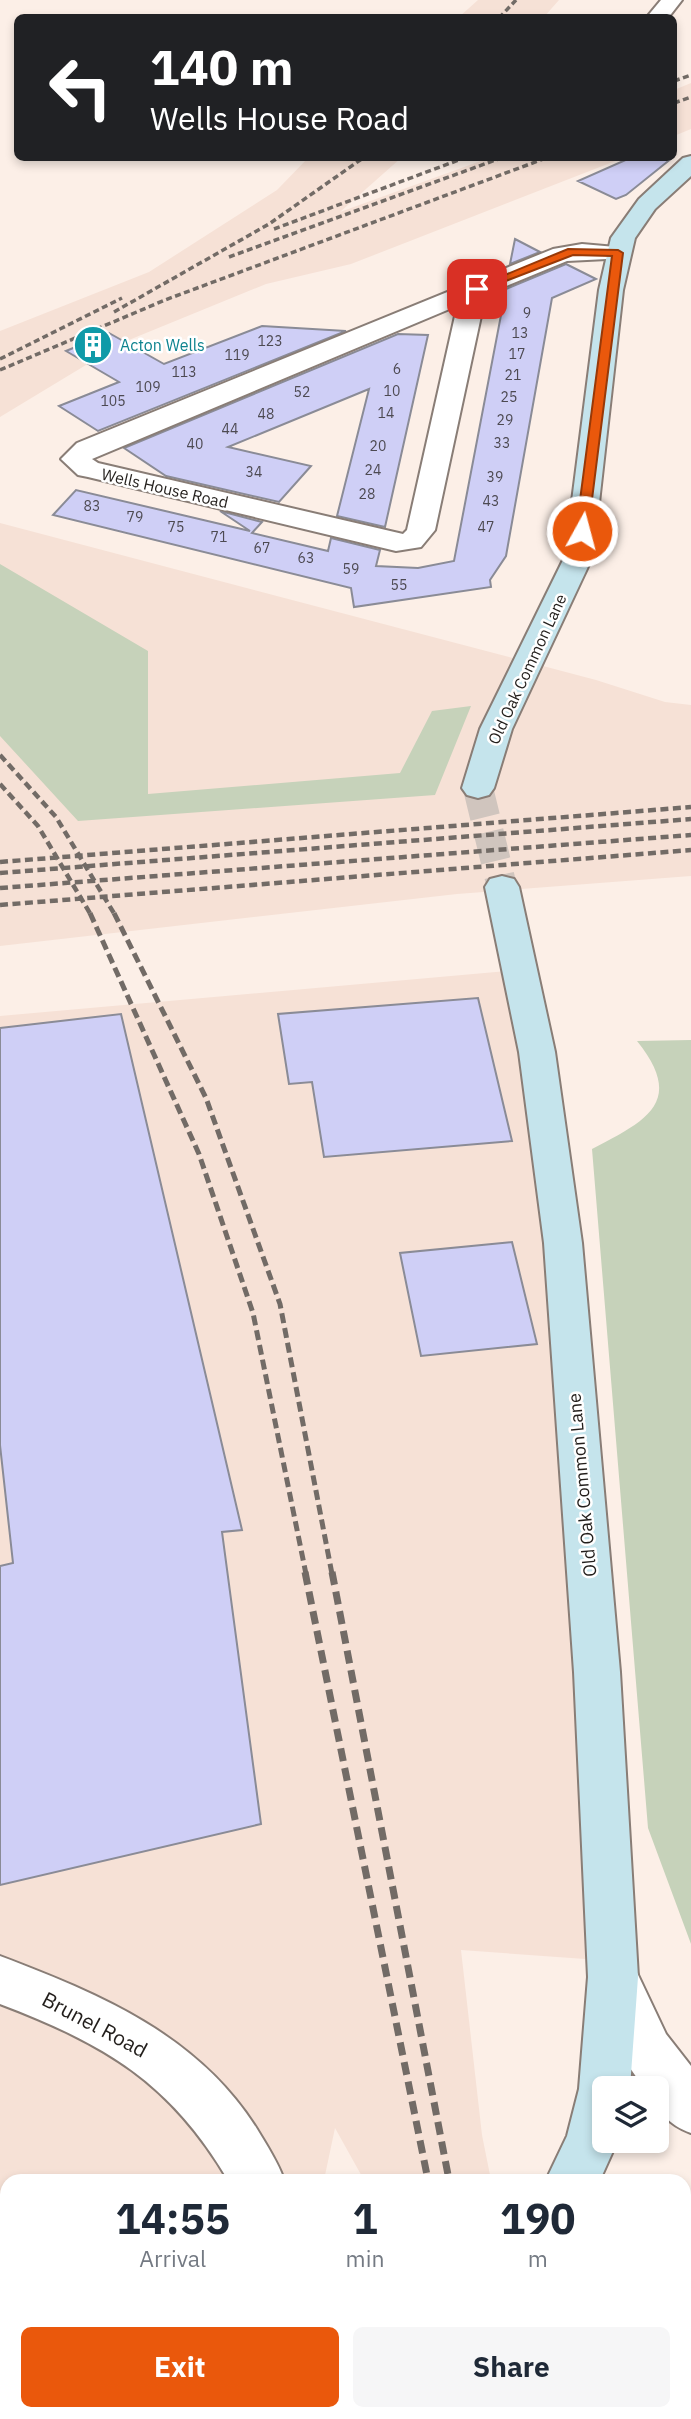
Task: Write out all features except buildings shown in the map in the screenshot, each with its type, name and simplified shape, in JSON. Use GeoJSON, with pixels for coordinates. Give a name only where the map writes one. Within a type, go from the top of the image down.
{"type":"FeatureCollection","features":[{"type":"Feature","properties":{"kind":"street"},"geometry":{"type":"LineString","coordinates":[[660,14],[672,0]]}},
{"type":"Feature","properties":{"kind":"street","name":"Old Oak Common Lane"},"geometry":{"type":"LineString","coordinates":[[478,788],[496,729],[579,556],[618,253],[631,223],[646,204],[691,163]]}},
{"type":"Feature","properties":{"kind":"street","name":"Wells House Road"},"geometry":{"type":"LineString","coordinates":[[455,297],[467,309],[468,316],[421,530],[418,537],[410,542],[396,542],[88,469],[75,459],[88,449],[455,297],[571,251],[618,253]]}},
{"type":"Feature","properties":{"kind":"street","name":"Old Oak Common Lane"},"geometry":{"type":"LineString","coordinates":[[502,887],[537,1052],[563,1242],[597,1672],[613,1977],[605,2076]]}},
{"type":"Feature","properties":{"kind":"street"},"geometry":{"type":"LineString","coordinates":[[613,1977],[648,2051],[691,2108]]}},
{"type":"Feature","properties":{"kind":"street","name":"Brunel Road"},"geometry":{"type":"LineString","coordinates":[[0,1980],[78,2012],[148,2049],[203,2097],[254,2174]]}},
{"type":"Feature","properties":{"kind":"street","name":"Old Oak Common Lane"},"geometry":{"type":"LineString","coordinates":[[575,2174],[592,2140]]}},
{"type":"Feature","properties":{"kind":"shaded area"},"geometry":{"type":"Polygon","coordinates":[[[478,0],[559,0],[547,14],[462,14],[478,0]]]}},
{"type":"Feature","properties":{"kind":"shaded area"},"geometry":{"type":"Polygon","coordinates":[[[691,83],[691,129],[677,135],[677,89],[691,83]]]}},
{"type":"Feature","properties":{"kind":"shaded area"},"geometry":{"type":"Polygon","coordinates":[[[305,161],[398,161],[340,212],[481,161],[615,161],[351,264],[266,284],[124,342],[0,417],[0,331],[149,272],[277,190],[305,161]]]}},
{"type":"Feature","properties":{"kind":"shaded area"},"geometry":{"type":"Polygon","coordinates":[[[0,523],[596,680],[665,702],[691,705],[691,876],[457,894],[0,946],[0,523]]]}},
{"type":"Feature","properties":{"kind":"shaded area"},"geometry":{"type":"Polygon","coordinates":[[[507,971],[554,1244],[579,1626],[585,1959],[461,1950],[482,2135],[490,2174],[361,2174],[335,2128],[325,2174],[0,2174],[0,1016],[507,971]]]}},
{"type":"Feature","properties":{"kind":"green space"},"geometry":{"type":"Polygon","coordinates":[[[0,564],[148,651],[148,794],[400,773],[432,711],[471,706],[435,795],[78,821],[0,736],[0,564]]]}},
{"type":"Feature","properties":{"kind":"green space"},"geometry":{"type":"Polygon","coordinates":[[[691,1040],[691,1944],[648,1828],[592,1149],[643,1119],[659,1095],[658,1080],[651,1062],[637,1041],[691,1040]]]}},
{"type":"Feature","properties":{"kind":"tunnel"},"geometry":{"type":"LineString","coordinates":[[478,788],[502,887]]}},
{"type":"Feature","properties":{"kind":"railway"},"geometry":{"type":"LineString","coordinates":[[503,14],[516,0]]}},
{"type":"Feature","properties":{"kind":"railway"},"geometry":{"type":"LineString","coordinates":[[677,80],[691,75]]}},
{"type":"Feature","properties":{"kind":"railway"},"geometry":{"type":"LineString","coordinates":[[677,102],[691,97]]}},
{"type":"Feature","properties":{"kind":"railway"},"geometry":{"type":"LineString","coordinates":[[114,312],[269,224],[359,161]]}},
{"type":"Feature","properties":{"kind":"railway"},"geometry":{"type":"LineString","coordinates":[[274,229],[456,161]]}},
{"type":"Feature","properties":{"kind":"railway"},"geometry":{"type":"LineString","coordinates":[[229,257],[493,161]]}},
{"type":"Feature","properties":{"kind":"railway"},"geometry":{"type":"LineString","coordinates":[[0,370],[165,300],[538,161]]}},
{"type":"Feature","properties":{"kind":"railway"},"geometry":{"type":"LineString","coordinates":[[0,359],[122,298]]}},
{"type":"Feature","properties":{"kind":"railway"},"geometry":{"type":"LineString","coordinates":[[0,755],[56,817],[79,856]]}},
{"type":"Feature","properties":{"kind":"railway"},"geometry":{"type":"LineString","coordinates":[[0,784],[38,826],[57,857]]}},
{"type":"Feature","properties":{"kind":"railway"},"geometry":{"type":"LineString","coordinates":[[79,856],[691,807]]}},
{"type":"Feature","properties":{"kind":"railway"},"geometry":{"type":"LineString","coordinates":[[86,866],[691,819]]}},
{"type":"Feature","properties":{"kind":"railway"},"geometry":{"type":"LineString","coordinates":[[94,881],[691,835]]}},
{"type":"Feature","properties":{"kind":"railway"},"geometry":{"type":"LineString","coordinates":[[104,897],[691,850]]}},
{"type":"Feature","properties":{"kind":"railway"},"geometry":{"type":"LineString","coordinates":[[57,857],[79,856]]}},
{"type":"Feature","properties":{"kind":"railway"},"geometry":{"type":"LineString","coordinates":[[79,856],[86,866]]}},
{"type":"Feature","properties":{"kind":"railway"},"geometry":{"type":"LineString","coordinates":[[0,862],[57,857]]}},
{"type":"Feature","properties":{"kind":"railway"},"geometry":{"type":"LineString","coordinates":[[57,857],[63,868]]}},
{"type":"Feature","properties":{"kind":"railway"},"geometry":{"type":"LineString","coordinates":[[63,868],[86,866]]}},
{"type":"Feature","properties":{"kind":"railway"},"geometry":{"type":"LineString","coordinates":[[86,866],[94,881]]}},
{"type":"Feature","properties":{"kind":"railway"},"geometry":{"type":"LineString","coordinates":[[0,873],[63,868]]}},
{"type":"Feature","properties":{"kind":"railway"},"geometry":{"type":"LineString","coordinates":[[63,868],[72,883]]}},
{"type":"Feature","properties":{"kind":"railway"},"geometry":{"type":"LineString","coordinates":[[72,883],[94,881]]}},
{"type":"Feature","properties":{"kind":"railway"},"geometry":{"type":"LineString","coordinates":[[94,881],[104,897]]}},
{"type":"Feature","properties":{"kind":"railway"},"geometry":{"type":"LineString","coordinates":[[0,888],[72,883]]}},
{"type":"Feature","properties":{"kind":"railway"},"geometry":{"type":"LineString","coordinates":[[72,883],[81,899]]}},
{"type":"Feature","properties":{"kind":"railway"},"geometry":{"type":"LineString","coordinates":[[81,899],[104,897]]}},
{"type":"Feature","properties":{"kind":"railway"},"geometry":{"type":"LineString","coordinates":[[104,897],[115,915]]}},
{"type":"Feature","properties":{"kind":"railway"},"geometry":{"type":"LineString","coordinates":[[0,905],[81,899]]}},
{"type":"Feature","properties":{"kind":"railway"},"geometry":{"type":"LineString","coordinates":[[81,899],[91,914]]}},
{"type":"Feature","properties":{"kind":"railway"},"geometry":{"type":"LineString","coordinates":[[91,914],[199,1154],[253,1313],[306,1574]]}},
{"type":"Feature","properties":{"kind":"railway"},"geometry":{"type":"LineString","coordinates":[[115,915],[206,1098],[280,1304],[332,1574]]}},
{"type":"Feature","properties":{"kind":"railway"},"geometry":{"type":"LineString","coordinates":[[305,1572],[427,2174]]}},
{"type":"Feature","properties":{"kind":"railway"},"geometry":{"type":"LineString","coordinates":[[332,1572],[448,2174]]}},
{"type":"Feature","properties":{"kind":"place","name":"Acton Wells"},"geometry":{"type":"Point","coordinates":[93,345]}},
{"type":"Feature","properties":{"kind":"route"},"geometry":{"type":"LineString","coordinates":[[477,289],[571,251],[618,253],[611,290],[582,531]]}}]}
